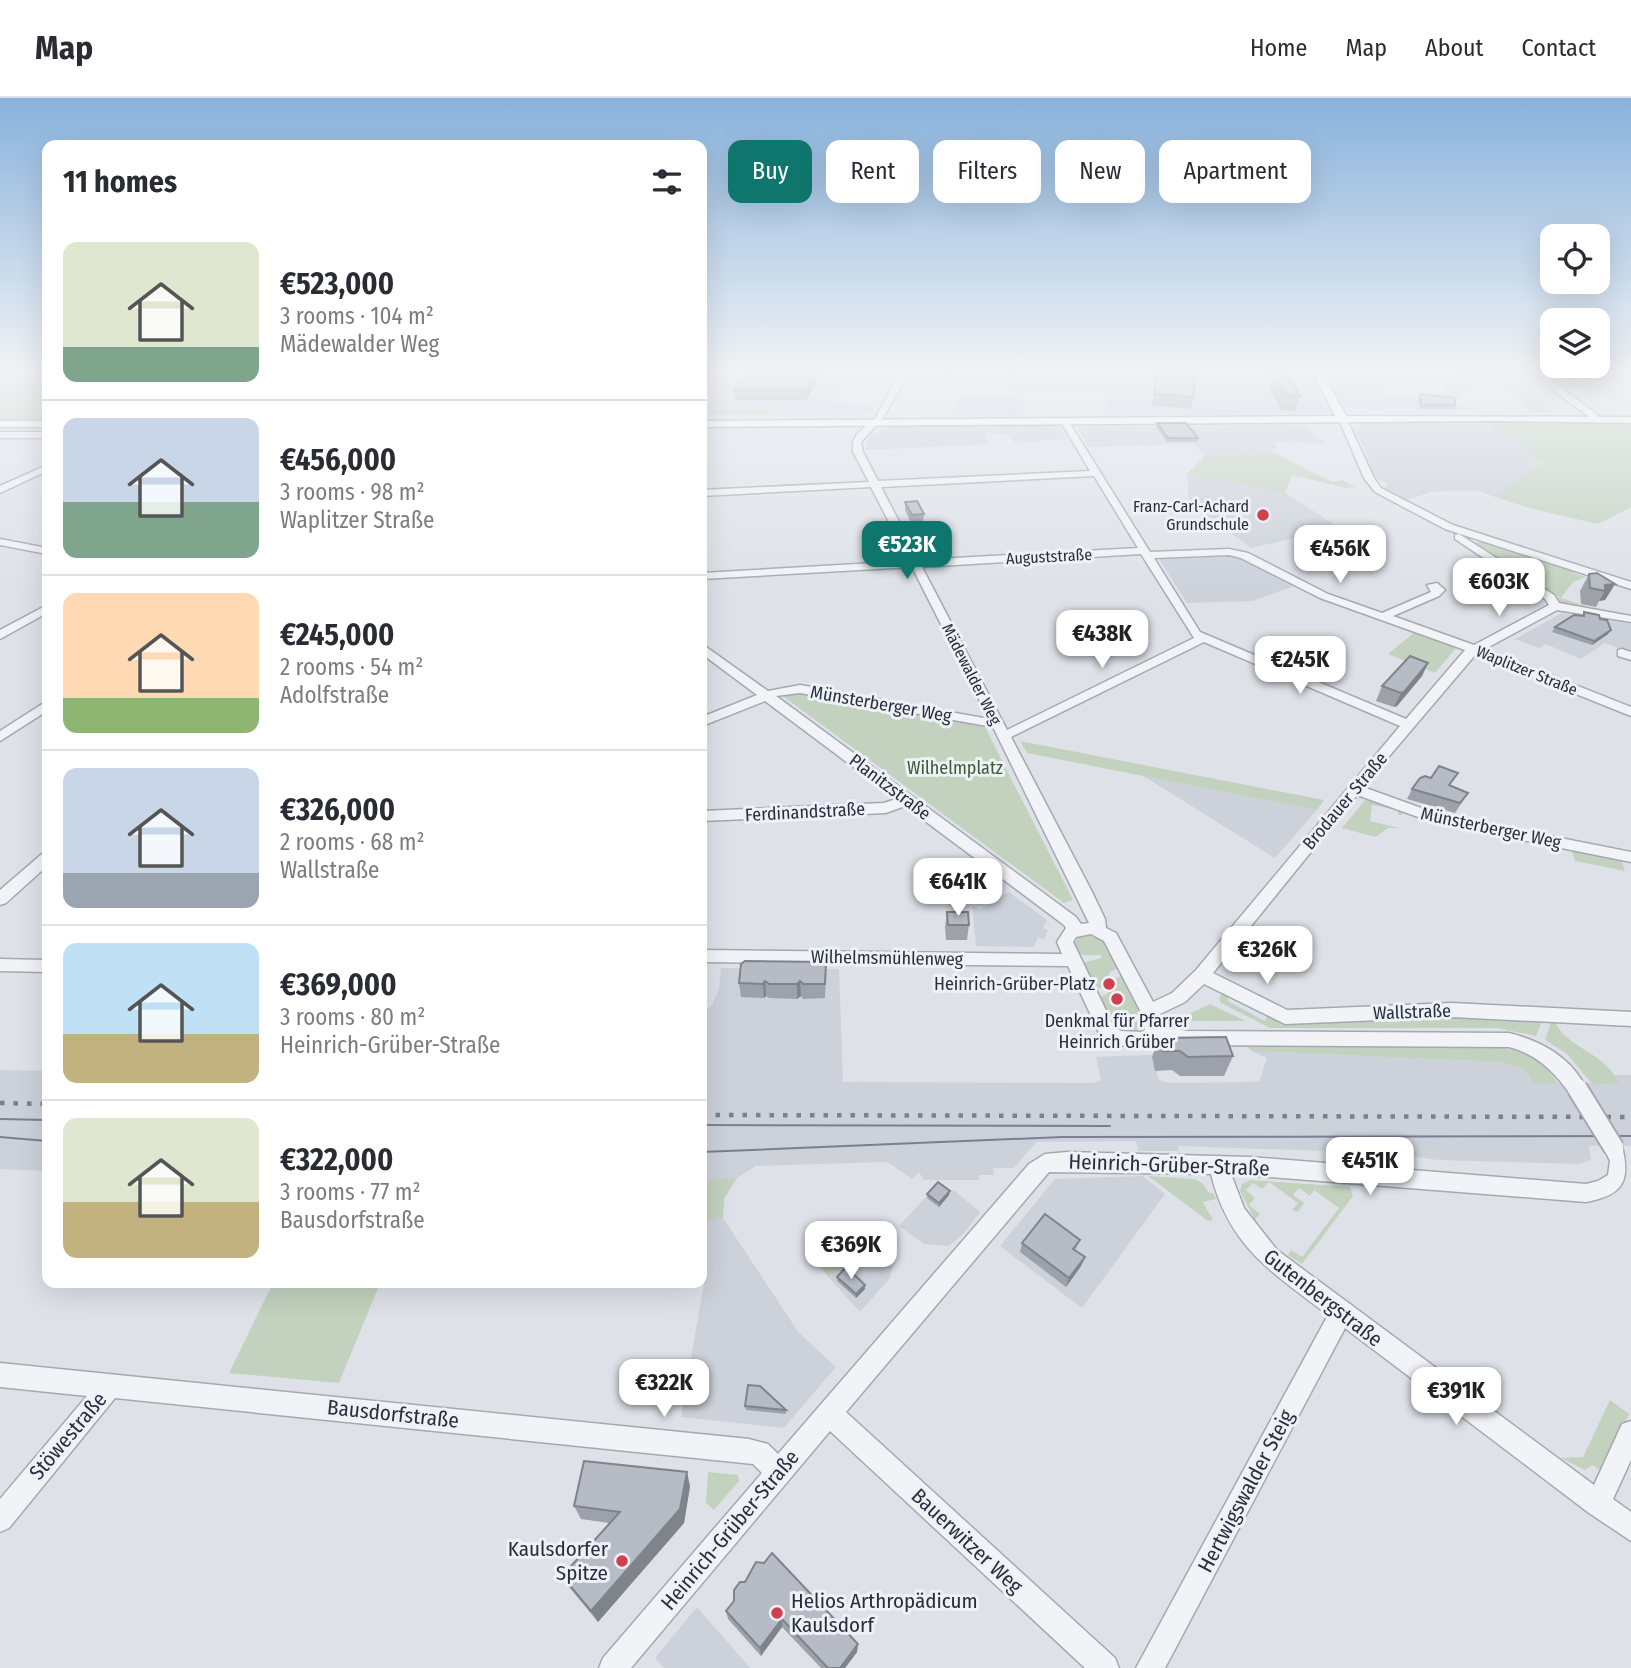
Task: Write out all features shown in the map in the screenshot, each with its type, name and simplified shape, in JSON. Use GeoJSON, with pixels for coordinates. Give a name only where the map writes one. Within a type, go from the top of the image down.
{"type":"FeatureCollection","features":[{"type":"Feature","properties":{"kind":"street","name":"Mädewalder Weg"},"geometry":{"type":"LineString","coordinates":[[858,444],[875,484],[1096,917],[1098,929]]}},
{"type":"Feature","properties":{"kind":"street"},"geometry":{"type":"LineString","coordinates":[[1080,444],[1196,634],[1409,725]]}},
{"type":"Feature","properties":{"kind":"street"},"geometry":{"type":"LineString","coordinates":[[1354,444],[1373,486],[1470,539],[1550,597],[1555,606],[1631,619]]}},
{"type":"Feature","properties":{"kind":"street"},"geometry":{"type":"LineString","coordinates":[[0,490],[42,470]]}},
{"type":"Feature","properties":{"kind":"street"},"geometry":{"type":"LineString","coordinates":[[707,494],[1097,473]]}},
{"type":"Feature","properties":{"kind":"street"},"geometry":{"type":"LineString","coordinates":[[34,474],[42,475]]}},
{"type":"Feature","properties":{"kind":"street"},"geometry":{"type":"LineString","coordinates":[[1470,539],[1631,586]]}},
{"type":"Feature","properties":{"kind":"street"},"geometry":{"type":"LineString","coordinates":[[0,542],[42,550]]}},
{"type":"Feature","properties":{"kind":"street"},"geometry":{"type":"LineString","coordinates":[[3,554],[19,546]]}},
{"type":"Feature","properties":{"kind":"street","name":"Auguststraße"},"geometry":{"type":"LineString","coordinates":[[707,576],[1145,553]]}},
{"type":"Feature","properties":{"kind":"street","name":"Waplitzer Straße"},"geometry":{"type":"LineString","coordinates":[[1145,553],[1240,554],[1303,587],[1474,649],[1631,712]]}},
{"type":"Feature","properties":{"kind":"street"},"geometry":{"type":"LineString","coordinates":[[1384,616],[1436,594],[1439,590],[1433,585]]}},
{"type":"Feature","properties":{"kind":"street","name":"Brodauer Straße"},"geometry":{"type":"LineString","coordinates":[[1149,1010],[1171,1003],[1202,975],[1354,789],[1474,649],[1555,606]]}},
{"type":"Feature","properties":{"kind":"street"},"geometry":{"type":"LineString","coordinates":[[0,635],[42,611]]}},
{"type":"Feature","properties":{"kind":"street"},"geometry":{"type":"LineString","coordinates":[[1000,729],[1013,734],[1203,638]]}},
{"type":"Feature","properties":{"kind":"street","name":"Planitzstraße"},"geometry":{"type":"LineString","coordinates":[[707,652],[1070,921],[1076,929]]}},
{"type":"Feature","properties":{"kind":"street","name":"Münsterberger Weg"},"geometry":{"type":"LineString","coordinates":[[707,720],[766,696],[800,689],[984,723],[1000,729]]}},
{"type":"Feature","properties":{"kind":"street"},"geometry":{"type":"LineString","coordinates":[[0,737],[42,708]]}},
{"type":"Feature","properties":{"kind":"street","name":"Münsterberger Weg"},"geometry":{"type":"LineString","coordinates":[[1354,789],[1440,819],[1631,857]]}},
{"type":"Feature","properties":{"kind":"street","name":"Ferdinandstraße"},"geometry":{"type":"LineString","coordinates":[[707,816],[886,808],[907,800]]}},
{"type":"Feature","properties":{"kind":"street"},"geometry":{"type":"LineString","coordinates":[[0,899],[42,862]]}},
{"type":"Feature","properties":{"kind":"street"},"geometry":{"type":"LineString","coordinates":[[1076,929],[1098,929],[1110,937],[1149,1010],[1155,1025],[1154,1032],[1147,1039],[1133,1041],[1116,1037],[1106,1030],[1065,942],[1076,929]]}},
{"type":"Feature","properties":{"kind":"street","name":"Wilhelmsmühlenweg"},"geometry":{"type":"LineString","coordinates":[[707,956],[1073,960]]}},
{"type":"Feature","properties":{"kind":"street"},"geometry":{"type":"LineString","coordinates":[[0,965],[42,966]]}},
{"type":"Feature","properties":{"kind":"street","name":"Wallstraße"},"geometry":{"type":"LineString","coordinates":[[1202,975],[1285,1017],[1452,1010],[1631,1019]]}},
{"type":"Feature","properties":{"kind":"street","name":"Heinrich-Grüber-Straße"},"geometry":{"type":"LineString","coordinates":[[613,1668],[828,1413],[1036,1170],[1045,1163],[1066,1161],[1219,1165],[1586,1193],[1603,1190],[1617,1180],[1620,1161],[1577,1088],[1554,1060],[1529,1045],[1509,1040],[1187,1038],[1154,1032]]}},
{"type":"Feature","properties":{"kind":"street","name":"Gutenbergstraße"},"geometry":{"type":"LineString","coordinates":[[1219,1165],[1228,1199],[1240,1224],[1278,1265],[1631,1528]]}},
{"type":"Feature","properties":{"kind":"street","name":"Hertwigswalder Steig"},"geometry":{"type":"LineString","coordinates":[[1150,1668],[1341,1313]]}},
{"type":"Feature","properties":{"kind":"street","name":"Bausdorfstraße"},"geometry":{"type":"LineString","coordinates":[[0,1375],[749,1451],[760,1453],[779,1472]]}},
{"type":"Feature","properties":{"kind":"street","name":"Stöwestraße"},"geometry":{"type":"LineString","coordinates":[[0,1519],[110,1386]]}},
{"type":"Feature","properties":{"kind":"street","name":"Bauerwitzer Weg"},"geometry":{"type":"LineString","coordinates":[[828,1413],[1105,1668]]}},
{"type":"Feature","properties":{"kind":"street"},"geometry":{"type":"LineString","coordinates":[[1598,1504],[1631,1433]]}},
{"type":"Feature","properties":{"kind":"shaded area"},"geometry":{"type":"Polygon","coordinates":[[[867,444],[983,444],[866,450],[867,444]]]}},
{"type":"Feature","properties":{"kind":"shaded area"},"geometry":{"type":"Polygon","coordinates":[[[1087,444],[1185,444],[1089,447],[1087,444]]]}},
{"type":"Feature","properties":{"kind":"shaded area"},"geometry":{"type":"Polygon","coordinates":[[[1194,444],[1276,444],[1278,447],[1271,450],[1276,454],[1205,456],[1194,444]]]}},
{"type":"Feature","properties":{"kind":"shaded area"},"geometry":{"type":"Polygon","coordinates":[[[1362,444],[1516,444],[1543,465],[1492,496],[1476,490],[1431,492],[1407,500],[1384,489],[1387,484],[1373,475],[1362,444]]]}},
{"type":"Feature","properties":{"kind":"shaded area","name":"Franz-Carl-Achard Grundschule"},"geometry":{"type":"Polygon","coordinates":[[[1187,474],[1285,493],[1340,528],[1251,548],[1189,502],[1187,474]]]}},
{"type":"Feature","properties":{"kind":"shaded area","name":"Franz-Carl-Achard Grundschule"},"geometry":{"type":"Polygon","coordinates":[[[1231,556],[1243,558],[1294,586],[1253,601],[1187,603],[1159,559],[1231,556]]]}},
{"type":"Feature","properties":{"kind":"shaded area"},"geometry":{"type":"Polygon","coordinates":[[[1562,613],[1631,624],[1631,653],[1605,643],[1581,659],[1546,644],[1539,648],[1515,639],[1562,613]]]}},
{"type":"Feature","properties":{"kind":"shaded area"},"geometry":{"type":"Polygon","coordinates":[[[1142,775],[1317,810],[1275,858],[1142,775]]]}},
{"type":"Feature","properties":{"kind":"shaded area"},"geometry":{"type":"Polygon","coordinates":[[[1009,892],[1047,920],[1043,928],[1048,930],[1044,939],[1038,937],[1034,947],[976,946],[972,906],[981,909],[1009,892]]]}},
{"type":"Feature","properties":{"kind":"shaded area"},"geometry":{"type":"Polygon","coordinates":[[[721,968],[839,969],[843,1082],[1093,1083],[1101,1080],[1096,1057],[1151,1055],[1159,1080],[1171,1083],[1259,1082],[1267,1058],[1252,1051],[1501,1062],[1525,1070],[1535,1083],[1618,1083],[1615,1075],[1631,1075],[1631,1146],[1589,1146],[1591,1160],[1580,1164],[1438,1160],[1387,1153],[1178,1146],[1179,1151],[1139,1151],[1136,1141],[1036,1142],[1014,1168],[993,1168],[994,1175],[979,1175],[979,1180],[924,1180],[919,1172],[912,1179],[888,1162],[756,1166],[737,1178],[729,1189],[724,1199],[723,1218],[799,1333],[836,1367],[784,1428],[681,1417],[703,1288],[707,1288],[707,1009],[719,989],[721,968]]]}},
{"type":"Feature","properties":{"kind":"shaded area"},"geometry":{"type":"Polygon","coordinates":[[[0,1070],[42,1071],[42,1171],[0,1169],[0,1070]]]}},
{"type":"Feature","properties":{"kind":"shaded area"},"geometry":{"type":"Polygon","coordinates":[[[1142,1176],[1165,1194],[1082,1308],[1000,1246],[1055,1179],[1142,1176]]]}},
{"type":"Feature","properties":{"kind":"shaded area"},"geometry":{"type":"Polygon","coordinates":[[[937,1185],[956,1192],[980,1212],[964,1233],[949,1246],[924,1244],[899,1226],[937,1185]]]}},
{"type":"Feature","properties":{"kind":"shaded area"},"geometry":{"type":"Polygon","coordinates":[[[839,1225],[853,1225],[870,1234],[865,1240],[893,1264],[890,1278],[860,1312],[822,1270],[816,1257],[823,1237],[839,1225]]]}},
{"type":"Feature","properties":{"kind":"shaded area"},"geometry":{"type":"Polygon","coordinates":[[[697,1607],[750,1668],[664,1668],[655,1658],[697,1607]]]}},
{"type":"Feature","properties":{"kind":"green space"},"geometry":{"type":"Polygon","coordinates":[[[1517,444],[1631,444],[1631,507],[1598,524],[1529,508],[1492,496],[1543,464],[1517,444]]]}},
{"type":"Feature","properties":{"kind":"green space"},"geometry":{"type":"Polygon","coordinates":[[[1276,454],[1332,482],[1342,480],[1356,487],[1346,488],[1292,475],[1285,493],[1187,474],[1205,456],[1276,454]]]}},
{"type":"Feature","properties":{"kind":"green space"},"geometry":{"type":"Polygon","coordinates":[[[1484,541],[1574,570],[1573,573],[1586,577],[1573,582],[1561,598],[1598,610],[1563,604],[1557,598],[1559,597],[1473,543],[1484,541]]]}},
{"type":"Feature","properties":{"kind":"green space"},"geometry":{"type":"Polygon","coordinates":[[[1416,631],[1457,647],[1435,673],[1388,654],[1416,631]]]}},
{"type":"Feature","properties":{"kind":"green space","name":"Wilhelmplatz"},"geometry":{"type":"Polygon","coordinates":[[[784,691],[813,694],[812,697],[850,704],[852,701],[985,727],[1073,900],[1064,903],[780,694],[784,691]]]}},
{"type":"Feature","properties":{"kind":"green space"},"geometry":{"type":"Polygon","coordinates":[[[1020,741],[1324,800],[1317,810],[1027,753],[1020,741]]]}},
{"type":"Feature","properties":{"kind":"green space"},"geometry":{"type":"Polygon","coordinates":[[[1365,800],[1402,810],[1402,815],[1398,815],[1398,810],[1372,805],[1370,821],[1399,828],[1388,828],[1375,837],[1342,828],[1365,800]]]}},
{"type":"Feature","properties":{"kind":"green space"},"geometry":{"type":"Polygon","coordinates":[[[1571,849],[1621,858],[1625,871],[1575,861],[1571,849]]]}},
{"type":"Feature","properties":{"kind":"green space"},"geometry":{"type":"Polygon","coordinates":[[[1089,934],[1102,939],[1118,968],[1110,972],[1103,987],[1097,989],[1083,963],[1101,958],[1102,955],[1079,955],[1075,943],[1078,938],[1089,934]]]}},
{"type":"Feature","properties":{"kind":"green space"},"geometry":{"type":"Polygon","coordinates":[[[1122,976],[1143,1018],[1143,1025],[1136,1032],[1117,1028],[1099,998],[1107,994],[1114,979],[1122,976]]]}},
{"type":"Feature","properties":{"kind":"green space"},"geometry":{"type":"Polygon","coordinates":[[[1225,990],[1228,992],[1228,1001],[1265,1021],[1267,1013],[1543,1019],[1536,1036],[1496,1028],[1270,1028],[1221,1003],[1219,998],[1225,990]]]}},
{"type":"Feature","properties":{"kind":"green space"},"geometry":{"type":"Polygon","coordinates":[[[1210,1004],[1246,1021],[1184,1021],[1183,1017],[1210,1004]]]}},
{"type":"Feature","properties":{"kind":"green space"},"geometry":{"type":"Polygon","coordinates":[[[1552,1019],[1565,1036],[1609,1068],[1619,1083],[1593,1085],[1567,1054],[1545,1040],[1552,1019]]]}},
{"type":"Feature","properties":{"kind":"green space"},"geometry":{"type":"Polygon","coordinates":[[[1247,1047],[1499,1047],[1517,1051],[1533,1059],[1553,1076],[1558,1084],[1534,1083],[1525,1070],[1501,1062],[1252,1051],[1247,1047]]]}},
{"type":"Feature","properties":{"kind":"green space"},"geometry":{"type":"Polygon","coordinates":[[[1148,1176],[1195,1179],[1203,1184],[1216,1199],[1203,1202],[1213,1220],[1208,1221],[1148,1176]]]}},
{"type":"Feature","properties":{"kind":"green space"},"geometry":{"type":"Polygon","coordinates":[[[737,1178],[724,1199],[723,1218],[707,1221],[707,1180],[737,1178]]]}},
{"type":"Feature","properties":{"kind":"green space"},"geometry":{"type":"Polygon","coordinates":[[[1250,1180],[1350,1187],[1353,1196],[1302,1264],[1288,1255],[1291,1250],[1302,1257],[1339,1208],[1314,1190],[1310,1196],[1299,1188],[1293,1195],[1304,1203],[1298,1212],[1292,1210],[1298,1203],[1269,1182],[1262,1189],[1253,1183],[1246,1190],[1255,1198],[1249,1205],[1260,1214],[1255,1220],[1240,1191],[1242,1184],[1250,1180]]]}},
{"type":"Feature","properties":{"kind":"green space"},"geometry":{"type":"Polygon","coordinates":[[[839,1225],[856,1227],[866,1233],[861,1238],[866,1242],[845,1259],[823,1237],[839,1225]]]}},
{"type":"Feature","properties":{"kind":"green space"},"geometry":{"type":"Polygon","coordinates":[[[822,1240],[845,1262],[829,1277],[816,1257],[822,1240]]]}},
{"type":"Feature","properties":{"kind":"green space"},"geometry":{"type":"Polygon","coordinates":[[[271,1288],[378,1288],[339,1383],[229,1373],[271,1288]]]}},
{"type":"Feature","properties":{"kind":"green space"},"geometry":{"type":"Polygon","coordinates":[[[1610,1400],[1629,1414],[1602,1472],[1593,1465],[1585,1470],[1561,1458],[1583,1457],[1610,1400]]]}},
{"type":"Feature","properties":{"kind":"green space"},"geometry":{"type":"Polygon","coordinates":[[[708,1472],[738,1475],[739,1481],[714,1510],[706,1503],[708,1472]]]}},
{"type":"Feature","properties":{"kind":"building"},"geometry":{"type":"Polygon","coordinates":[[[917,501],[924,514],[912,515],[905,502],[917,501]]]}},
{"type":"Feature","properties":{"kind":"building"},"geometry":{"type":"Polygon","coordinates":[[[1597,573],[1615,584],[1605,585],[1605,591],[1590,588],[1589,574],[1597,573]]]}},
{"type":"Feature","properties":{"kind":"building"},"geometry":{"type":"Polygon","coordinates":[[[1584,612],[1607,620],[1611,630],[1594,641],[1555,627],[1574,615],[1584,616],[1584,612]]]}},
{"type":"Feature","properties":{"kind":"building"},"geometry":{"type":"Polygon","coordinates":[[[1410,656],[1428,663],[1404,692],[1382,686],[1410,656]]]}},
{"type":"Feature","properties":{"kind":"building"},"geometry":{"type":"Polygon","coordinates":[[[1439,766],[1458,773],[1449,785],[1468,793],[1460,803],[1412,789],[1420,778],[1431,778],[1439,766]]]}},
{"type":"Feature","properties":{"kind":"building"},"geometry":{"type":"Polygon","coordinates":[[[947,912],[968,912],[969,925],[948,925],[947,912]]]}},
{"type":"Feature","properties":{"kind":"building"},"geometry":{"type":"Polygon","coordinates":[[[745,961],[826,962],[825,984],[803,984],[800,981],[797,984],[769,984],[765,981],[763,984],[739,983],[741,964],[745,961]]]}},
{"type":"Feature","properties":{"kind":"building"},"geometry":{"type":"Polygon","coordinates":[[[1226,1037],[1233,1056],[1188,1057],[1180,1051],[1163,1051],[1159,1038],[1226,1037]]]}},
{"type":"Feature","properties":{"kind":"building"},"geometry":{"type":"Polygon","coordinates":[[[938,1182],[950,1191],[939,1203],[927,1194],[938,1182]]]}},
{"type":"Feature","properties":{"kind":"building"},"geometry":{"type":"Polygon","coordinates":[[[1045,1214],[1080,1240],[1073,1249],[1085,1257],[1069,1278],[1022,1243],[1045,1214]]]}},
{"type":"Feature","properties":{"kind":"building"},"geometry":{"type":"Polygon","coordinates":[[[846,1267],[865,1285],[856,1294],[837,1277],[846,1267]]]}},
{"type":"Feature","properties":{"kind":"building"},"geometry":{"type":"Polygon","coordinates":[[[748,1385],[760,1386],[786,1410],[745,1406],[748,1385]]]}},
{"type":"Feature","properties":{"kind":"building","name":"Kaulsdorfer Spitze"},"geometry":{"type":"Polygon","coordinates":[[[584,1461],[687,1472],[680,1509],[591,1611],[562,1576],[620,1512],[574,1506],[584,1461]]]}},
{"type":"Feature","properties":{"kind":"building","name":"Helios Arthropädicum Kaulsdorf"},"geometry":{"type":"Polygon","coordinates":[[[772,1553],[858,1644],[840,1668],[828,1668],[782,1619],[760,1648],[726,1611],[734,1601],[734,1590],[740,1582],[745,1582],[756,1562],[764,1563],[772,1553]]]}},
{"type":"Feature","properties":{"kind":"tram line"},"geometry":{"type":"LineString","coordinates":[[0,1119],[42,1120]]}},
{"type":"Feature","properties":{"kind":"tram line"},"geometry":{"type":"LineString","coordinates":[[707,1125],[1110,1126]]}},
{"type":"Feature","properties":{"kind":"tram line"},"geometry":{"type":"LineString","coordinates":[[707,1152],[1062,1137],[1631,1136]]}},
{"type":"Feature","properties":{"kind":"tram line"},"geometry":{"type":"LineString","coordinates":[[0,1137],[42,1141]]}},
{"type":"Feature","properties":{"kind":"railway"},"geometry":{"type":"LineString","coordinates":[[0,1103],[42,1104]]}},
{"type":"Feature","properties":{"kind":"railway"},"geometry":{"type":"LineString","coordinates":[[707,1115],[1631,1117]]}},
{"type":"Feature","properties":{"kind":"place","name":"Franz-Carl-Achard Grundschule"},"geometry":{"type":"Point","coordinates":[1263,515]}},
{"type":"Feature","properties":{"kind":"place","name":"Heinrich-Grüber-Platz"},"geometry":{"type":"Point","coordinates":[1109,984]}},
{"type":"Feature","properties":{"kind":"place","name":"Denkmal für Pfarrer Heinrich Grüber"},"geometry":{"type":"Point","coordinates":[1117,999]}},
{"type":"Feature","properties":{"kind":"place","name":"Kaulsdorfer Spitze"},"geometry":{"type":"Point","coordinates":[622,1561]}},
{"type":"Feature","properties":{"kind":"place","name":"Helios Arthropädicum Kaulsdorf"},"geometry":{"type":"Point","coordinates":[777,1613]}}]}
